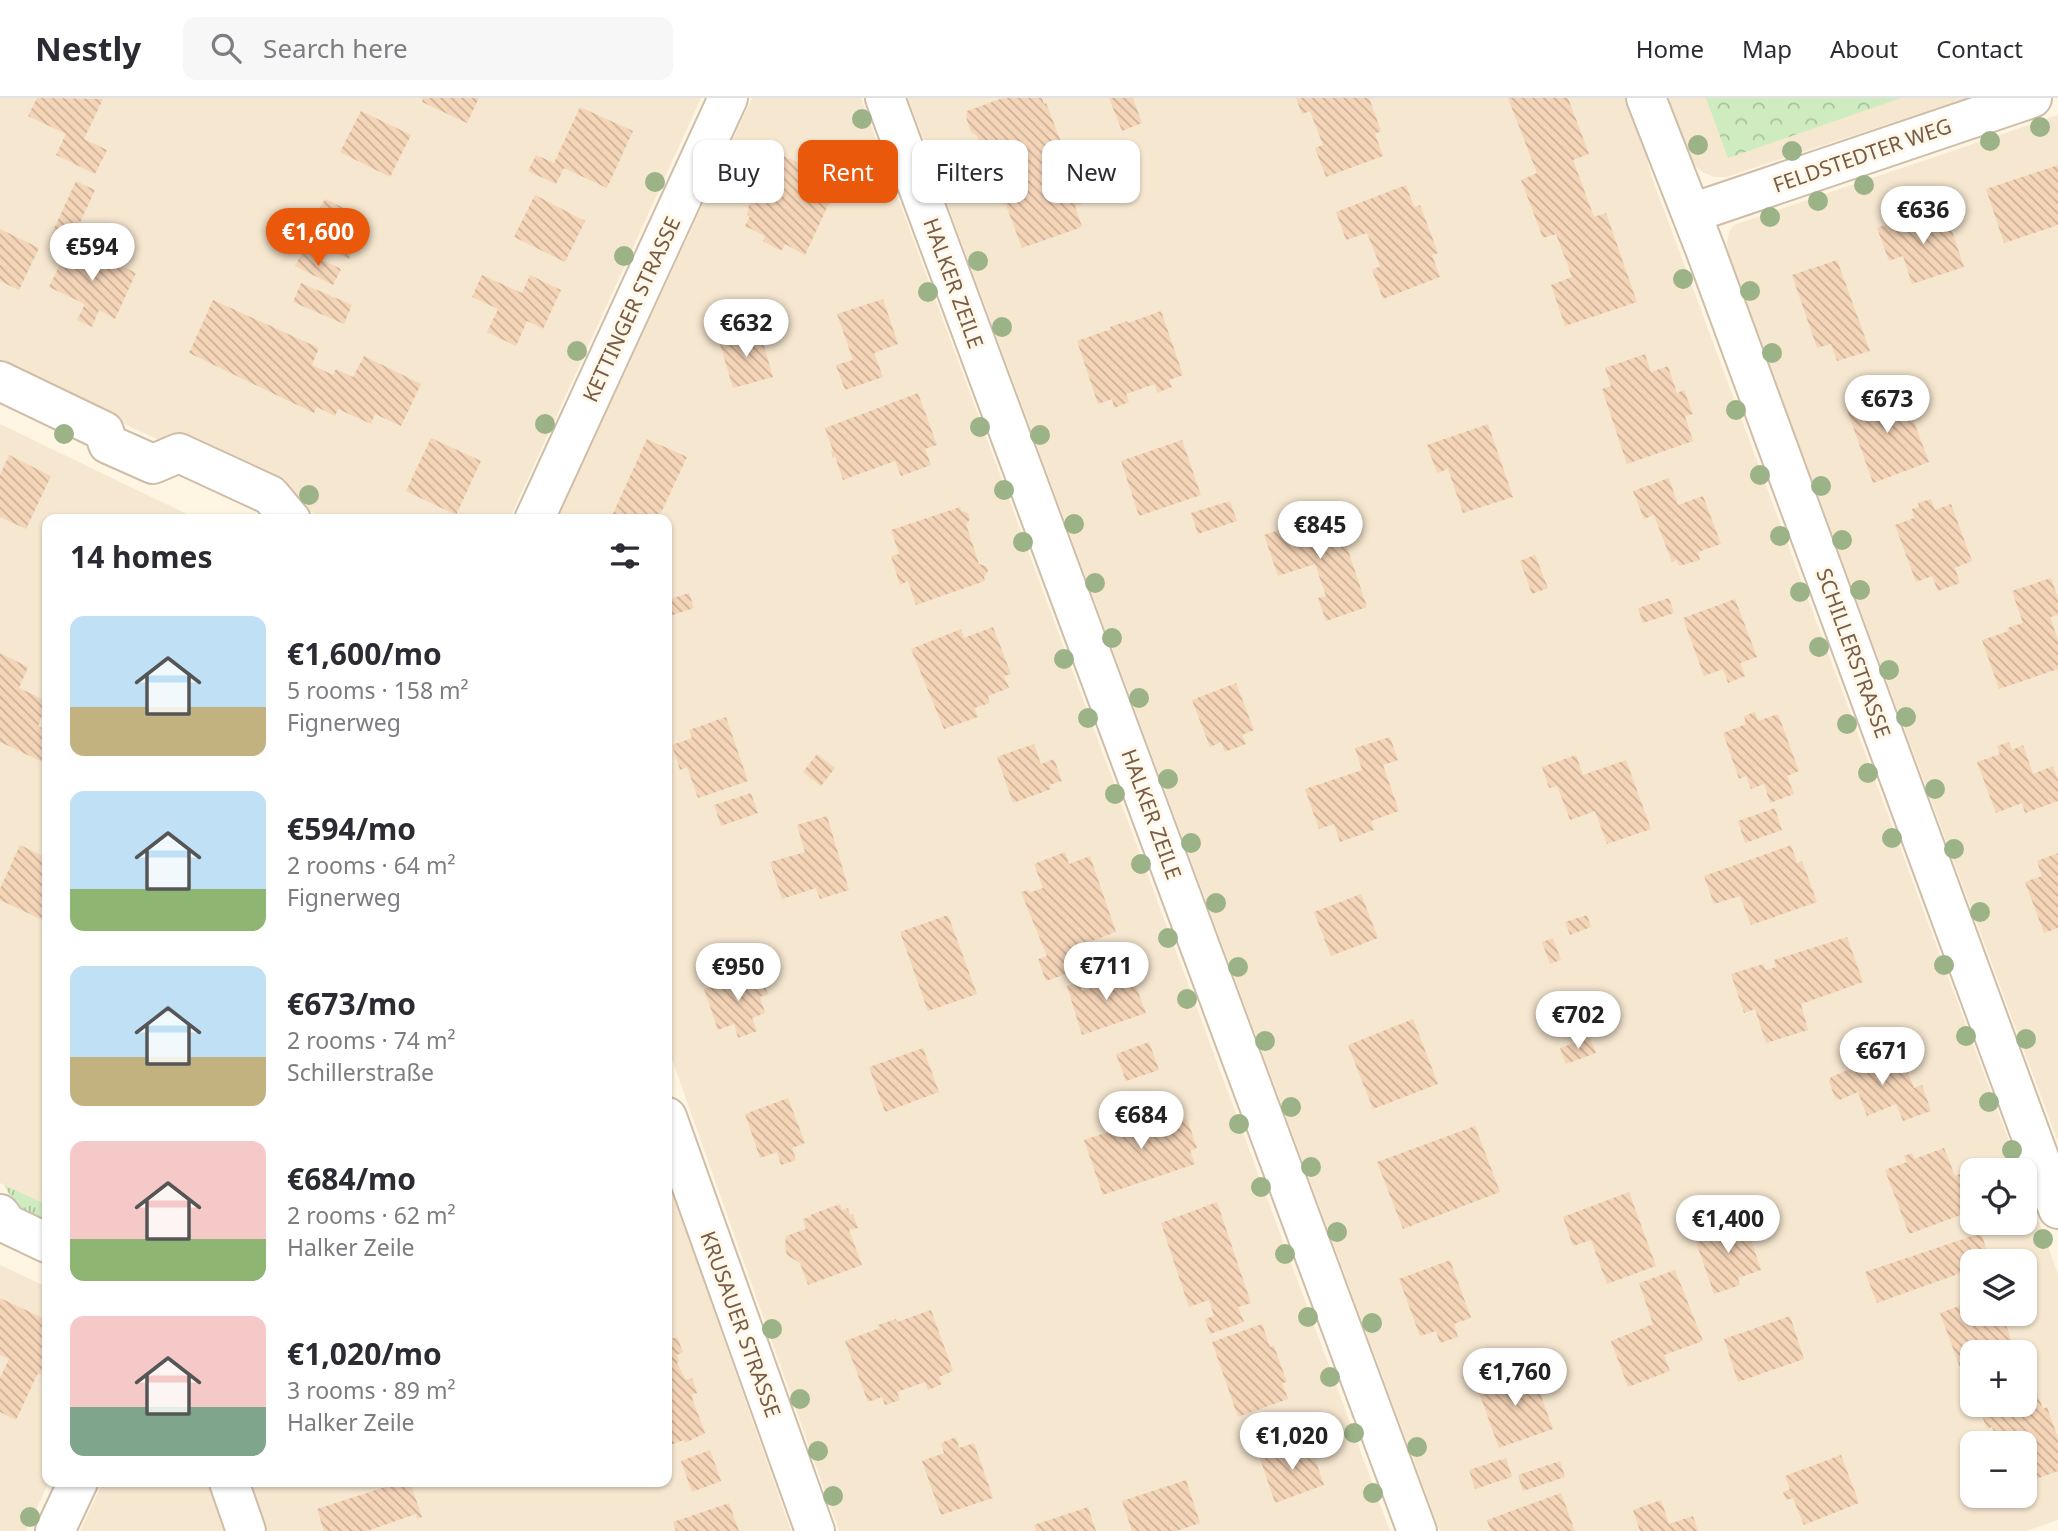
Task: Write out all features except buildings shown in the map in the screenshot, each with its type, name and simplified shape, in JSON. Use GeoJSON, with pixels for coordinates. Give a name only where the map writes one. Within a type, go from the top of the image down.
{"type":"FeatureCollection","features":[{"type":"Feature","properties":{"kind":"street","name":"KETTINGER STRASSE"},"geometry":{"type":"LineString","coordinates":[[537,514],[728,98]]}},
{"type":"Feature","properties":{"kind":"street","name":"HALKER ZEILE"},"geometry":{"type":"LineString","coordinates":[[885,98],[1418,1531]]}},
{"type":"Feature","properties":{"kind":"street","name":"SCHILLERSTRASSE"},"geometry":{"type":"LineString","coordinates":[[1646,98],[1692,213],[2058,1209]]}},
{"type":"Feature","properties":{"kind":"street","name":"FELDSTEDTER WEG"},"geometry":{"type":"LineString","coordinates":[[1692,213],[2032,98]]}},
{"type":"Feature","properties":{"kind":"street"},"geometry":{"type":"LineString","coordinates":[[0,381],[104,430],[108,444],[153,464],[179,453],[270,495],[286,514]]}},
{"type":"Feature","properties":{"kind":"street","name":"KRUSAUER STRASSE"},"geometry":{"type":"LineString","coordinates":[[672,1131],[815,1531]]}},
{"type":"Feature","properties":{"kind":"street"},"geometry":{"type":"LineString","coordinates":[[0,1214],[7,1224],[42,1241]]}},
{"type":"Feature","properties":{"kind":"street"},"geometry":{"type":"LineString","coordinates":[[55,1531],[76,1487]]}},
{"type":"Feature","properties":{"kind":"street"},"geometry":{"type":"LineString","coordinates":[[231,1487],[246,1531]]}},
{"type":"Feature","properties":{"kind":"shaded area"},"geometry":{"type":"Polygon","coordinates":[[[0,98],[701,98],[512,514],[315,514],[0,365],[0,98]]]}},
{"type":"Feature","properties":{"kind":"shaded area"},"geometry":{"type":"Polygon","coordinates":[[[752,98],[861,98],[877,140],[798,140],[798,203],[898,203],[898,198],[1390,1531],[839,1531],[672,1059],[672,514],[560,514],[703,203],[784,203],[784,140],[733,140],[752,98]]]}},
{"type":"Feature","properties":{"kind":"shaded area"},"geometry":{"type":"Polygon","coordinates":[[[908,98],[1632,98],[1651,175],[2015,1158],[1960,1158],[1960,1235],[2037,1235],[2037,1217],[2058,1274],[2058,1520],[2026,1531],[1440,1531],[947,203],[1028,203],[1028,140],[924,140],[908,98]]]}},
{"type":"Feature","properties":{"kind":"shaded area"},"geometry":{"type":"Polygon","coordinates":[[[1654,98],[1968,98],[1726,177],[1714,177],[1702,172],[1692,163],[1654,98]]]}},
{"type":"Feature","properties":{"kind":"shaded area"},"geometry":{"type":"Polygon","coordinates":[[[2058,115],[2058,1142],[1729,256],[1727,243],[1729,232],[1734,225],[2058,115]]]}},
{"type":"Feature","properties":{"kind":"shaded area"},"geometry":{"type":"Polygon","coordinates":[[[0,424],[187,514],[42,514],[42,1204],[0,1183],[0,424]]]}},
{"type":"Feature","properties":{"kind":"shaded area"},"geometry":{"type":"Polygon","coordinates":[[[672,1191],[791,1531],[265,1531],[250,1487],[672,1487],[672,1191]]]}},
{"type":"Feature","properties":{"kind":"shaded area"},"geometry":{"type":"Polygon","coordinates":[[[0,1265],[42,1285],[42,1487],[47,1487],[26,1531],[0,1531],[0,1265]]]}},
{"type":"Feature","properties":{"kind":"shaded area"},"geometry":{"type":"Polygon","coordinates":[[[101,1487],[211,1487],[226,1531],[80,1531],[101,1487]]]}},
{"type":"Feature","properties":{"kind":"green space"},"geometry":{"type":"Polygon","coordinates":[[[1706,98],[1901,98],[1728,158],[1706,98]]]}},
{"type":"Feature","properties":{"kind":"green space"},"geometry":{"type":"Polygon","coordinates":[[[4,1185],[42,1203],[42,1227],[23,1218],[4,1185]]]}}]}
